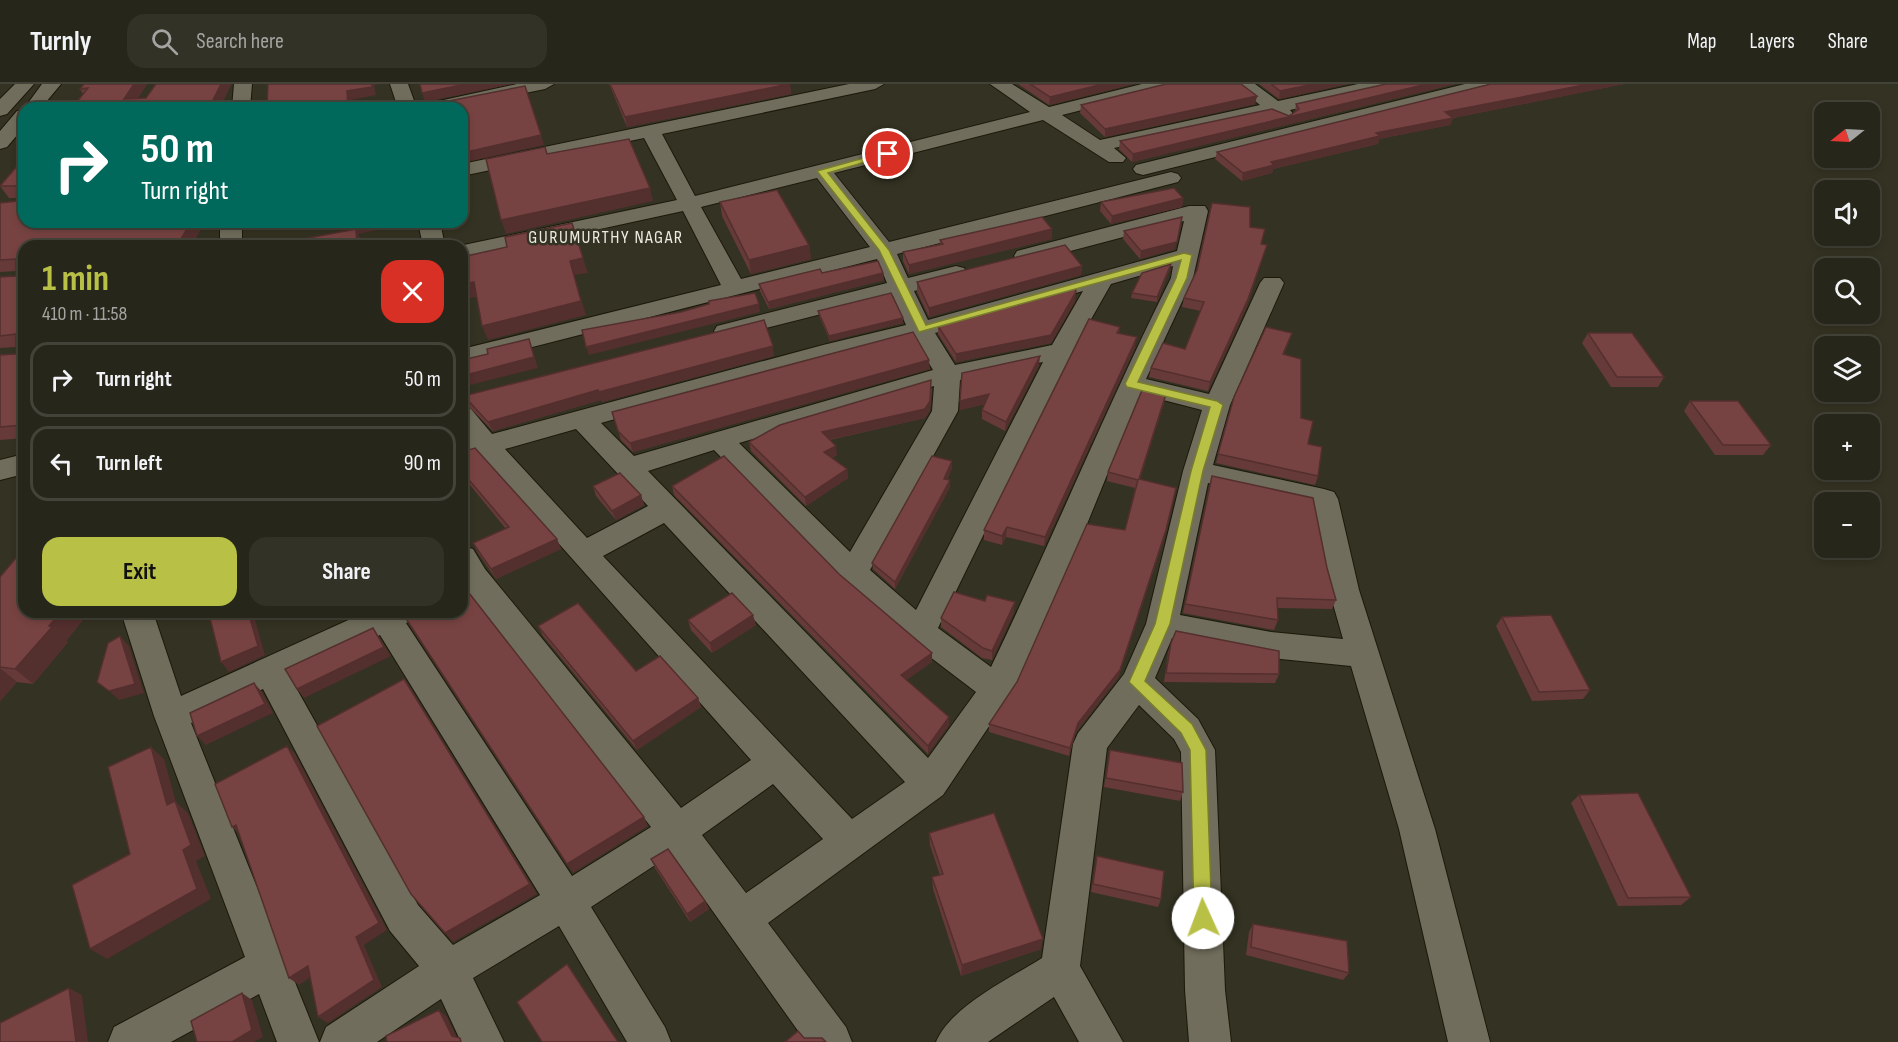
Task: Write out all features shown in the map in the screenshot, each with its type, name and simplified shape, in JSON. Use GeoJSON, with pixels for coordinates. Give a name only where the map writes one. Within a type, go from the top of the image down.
{"type":"FeatureCollection","features":[{"type":"Feature","properties":{"kind":"street"},"geometry":{"type":"LineString","coordinates":[[0,110],[25,84]]}},
{"type":"Feature","properties":{"kind":"street"},"geometry":{"type":"LineString","coordinates":[[36,102],[52,84]]}},
{"type":"Feature","properties":{"kind":"street"},"geometry":{"type":"LineString","coordinates":[[242,102],[243,84]]}},
{"type":"Feature","properties":{"kind":"street"},"geometry":{"type":"LineString","coordinates":[[399,84],[405,102]]}},
{"type":"Feature","properties":{"kind":"street"},"geometry":{"type":"LineString","coordinates":[[454,102],[545,84]]}},
{"type":"Feature","properties":{"kind":"street"},"geometry":{"type":"LineString","coordinates":[[468,169],[651,132],[835,88],[875,84]]}},
{"type":"Feature","properties":{"kind":"street"},"geometry":{"type":"LineString","coordinates":[[999,84],[1044,115],[1137,171],[1171,178],[1197,211]]}},
{"type":"Feature","properties":{"kind":"street"},"geometry":{"type":"LineString","coordinates":[[468,251],[687,204],[1164,84]]}},
{"type":"Feature","properties":{"kind":"street"},"geometry":{"type":"LineString","coordinates":[[1244,84],[1303,129]]}},
{"type":"Feature","properties":{"kind":"street"},"geometry":{"type":"LineString","coordinates":[[1098,146],[1383,84]]}},
{"type":"Feature","properties":{"kind":"street"},"geometry":{"type":"LineString","coordinates":[[1137,171],[1484,84]]}},
{"type":"Feature","properties":{"kind":"street"},"geometry":{"type":"LineString","coordinates":[[0,142],[18,122]]}},
{"type":"Feature","properties":{"kind":"street"},"geometry":{"type":"LineString","coordinates":[[651,132],[687,204],[734,288]]}},
{"type":"Feature","properties":{"kind":"street"},"geometry":{"type":"LineString","coordinates":[[822,171],[884,250],[900,287],[948,374],[945,411],[853,573]]}},
{"type":"Feature","properties":{"kind":"street"},"geometry":{"type":"LineString","coordinates":[[468,355],[1171,178]]}},
{"type":"Feature","properties":{"kind":"street"},"geometry":{"type":"LineString","coordinates":[[743,918],[930,784],[997,690],[1059,556],[1131,384],[1182,278],[1197,211]]}},
{"type":"Feature","properties":{"kind":"street"},"geometry":{"type":"LineString","coordinates":[[1003,261],[1197,211]]}},
{"type":"Feature","properties":{"kind":"street"},"geometry":{"type":"LineString","coordinates":[[474,448],[832,350],[922,329],[1187,255]]}},
{"type":"Feature","properties":{"kind":"street"},"geometry":{"type":"LineString","coordinates":[[704,336],[980,267]]}},
{"type":"Feature","properties":{"kind":"street"},"geometry":{"type":"LineString","coordinates":[[920,632],[1061,351],[1101,280]]}},
{"type":"Feature","properties":{"kind":"street"},"geometry":{"type":"LineString","coordinates":[[1102,1042],[1060,969],[1090,744],[1137,682],[1162,624],[1197,471],[1217,405],[1272,283]]}},
{"type":"Feature","properties":{"kind":"street"},"geometry":{"type":"LineString","coordinates":[[628,468],[719,439],[948,374],[1061,351]]}},
{"type":"Feature","properties":{"kind":"street"},"geometry":{"type":"LineString","coordinates":[[1131,384],[1217,405]]}},
{"type":"Feature","properties":{"kind":"street"},"geometry":{"type":"LineString","coordinates":[[468,414],[474,448],[583,552],[848,841]]}},
{"type":"Feature","properties":{"kind":"street"},"geometry":{"type":"LineString","coordinates":[[582,419],[930,784]]}},
{"type":"Feature","properties":{"kind":"street"},"geometry":{"type":"LineString","coordinates":[[719,439],[853,573],[920,632],[997,690]]}},
{"type":"Feature","properties":{"kind":"street"},"geometry":{"type":"LineString","coordinates":[[0,470],[18,466]]}},
{"type":"Feature","properties":{"kind":"street"},"geometry":{"type":"LineString","coordinates":[[1197,471],[1324,499],[1344,590],[1417,829],[1469,1042]]}},
{"type":"Feature","properties":{"kind":"street"},"geometry":{"type":"LineString","coordinates":[[583,552],[669,508]]}},
{"type":"Feature","properties":{"kind":"street"},"geometry":{"type":"LineString","coordinates":[[468,574],[677,831],[743,918],[831,1042]]}},
{"type":"Feature","properties":{"kind":"street"},"geometry":{"type":"LineString","coordinates":[[139,618],[171,716],[298,1042]]}},
{"type":"Feature","properties":{"kind":"street"},"geometry":{"type":"LineString","coordinates":[[171,716],[381,618]]}},
{"type":"Feature","properties":{"kind":"street"},"geometry":{"type":"LineString","coordinates":[[392,618],[650,1042]]}},
{"type":"Feature","properties":{"kind":"street"},"geometry":{"type":"LineString","coordinates":[[1162,624],[1271,645],[1363,654]]}},
{"type":"Feature","properties":{"kind":"street"},"geometry":{"type":"LineString","coordinates":[[269,670],[404,918],[448,970],[483,1042]]}},
{"type":"Feature","properties":{"kind":"street"},"geometry":{"type":"LineString","coordinates":[[1137,682],[1186,729],[1198,750],[1205,990],[1210,1042]]}},
{"type":"Feature","properties":{"kind":"street"},"geometry":{"type":"LineString","coordinates":[[341,1042],[448,970],[566,901],[677,831],[775,763]]}},
{"type":"Feature","properties":{"kind":"street"},"geometry":{"type":"LineString","coordinates":[[129,1042],[268,967]]}},
{"type":"Feature","properties":{"kind":"street"},"geometry":{"type":"LineString","coordinates":[[957,1042],[976,1024],[1060,969]]}},
{"type":"Feature","properties":{"kind":"building"},"geometry":{"type":"Polygon","coordinates":[[[84,84],[134,84],[124,99],[146,98],[156,84],[221,84],[212,102],[77,102],[88,88],[80,89],[84,84]]]}},
{"type":"Feature","properties":{"kind":"building"},"geometry":{"type":"Polygon","coordinates":[[[268,84],[372,84],[372,87],[347,91],[348,102],[267,102],[268,84]]]}},
{"type":"Feature","properties":{"kind":"building"},"geometry":{"type":"Polygon","coordinates":[[[420,84],[466,84],[422,93],[420,84]]]}},
{"type":"Feature","properties":{"kind":"building"},"geometry":{"type":"Polygon","coordinates":[[[610,84],[789,84],[625,117],[610,84]]]}},
{"type":"Feature","properties":{"kind":"building"},"geometry":{"type":"Polygon","coordinates":[[[1030,84],[1103,84],[1050,97],[1030,84]]]}},
{"type":"Feature","properties":{"kind":"building"},"geometry":{"type":"Polygon","coordinates":[[[1166,84],[1241,84],[1257,96],[1105,129],[1081,105],[1166,84]]]}},
{"type":"Feature","properties":{"kind":"building"},"geometry":{"type":"Polygon","coordinates":[[[1271,84],[1314,84],[1280,91],[1271,84]]]}},
{"type":"Feature","properties":{"kind":"building"},"geometry":{"type":"Polygon","coordinates":[[[1386,84],[1427,84],[1133,154],[1120,141],[1272,109],[1289,116],[1299,109],[1296,104],[1386,84]]]}},
{"type":"Feature","properties":{"kind":"building"},"geometry":{"type":"Polygon","coordinates":[[[1491,84],[1589,84],[1445,112],[1453,118],[1376,133],[1380,136],[1271,162],[1274,165],[1243,173],[1217,152],[1491,84]]]}},
{"type":"Feature","properties":{"kind":"building"},"geometry":{"type":"Polygon","coordinates":[[[525,86],[541,135],[468,152],[468,102],[424,101],[449,101],[525,86]]]}},
{"type":"Feature","properties":{"kind":"building"},"geometry":{"type":"Polygon","coordinates":[[[629,139],[650,188],[501,220],[486,159],[545,147],[547,154],[629,139]]]}},
{"type":"Feature","properties":{"kind":"building"},"geometry":{"type":"Polygon","coordinates":[[[18,165],[18,228],[187,228],[180,240],[18,240],[18,426],[0,427],[0,355],[16,354],[16,334],[0,336],[0,277],[16,276],[16,259],[0,260],[0,203],[17,201],[17,186],[0,186],[18,165]]]}},
{"type":"Feature","properties":{"kind":"building"},"geometry":{"type":"Polygon","coordinates":[[[1174,188],[1183,198],[1112,216],[1101,202],[1174,188]]]}},
{"type":"Feature","properties":{"kind":"building"},"geometry":{"type":"Polygon","coordinates":[[[777,190],[809,245],[749,260],[720,202],[777,190]]]}},
{"type":"Feature","properties":{"kind":"building"},"geometry":{"type":"Polygon","coordinates":[[[1212,203],[1250,207],[1250,227],[1265,229],[1261,244],[1267,245],[1248,299],[1210,382],[1151,368],[1163,343],[1185,349],[1204,302],[1184,298],[1197,270],[1212,203]]]}},
{"type":"Feature","properties":{"kind":"building"},"geometry":{"type":"Polygon","coordinates":[[[1042,217],[1052,229],[909,265],[903,252],[943,244],[940,240],[1042,217]]]}},
{"type":"Feature","properties":{"kind":"building"},"geometry":{"type":"Polygon","coordinates":[[[1182,217],[1177,242],[1141,251],[1124,231],[1182,217]]]}},
{"type":"Feature","properties":{"kind":"building"},"geometry":{"type":"Polygon","coordinates":[[[572,223],[583,258],[570,261],[581,301],[482,326],[474,282],[468,283],[468,256],[507,247],[505,237],[572,223]]]}},
{"type":"Feature","properties":{"kind":"building"},"geometry":{"type":"Polygon","coordinates":[[[356,229],[357,240],[298,240],[356,229]]]}},
{"type":"Feature","properties":{"kind":"building"},"geometry":{"type":"Polygon","coordinates":[[[1065,245],[1082,266],[929,308],[917,282],[1065,245]]]}},
{"type":"Feature","properties":{"kind":"building"},"geometry":{"type":"Polygon","coordinates":[[[878,261],[883,273],[768,302],[759,284],[820,269],[822,273],[878,261]]]}},
{"type":"Feature","properties":{"kind":"building"},"geometry":{"type":"Polygon","coordinates":[[[1171,264],[1157,297],[1132,293],[1142,273],[1171,264]]]}},
{"type":"Feature","properties":{"kind":"building"},"geometry":{"type":"Polygon","coordinates":[[[1075,288],[1076,292],[1051,335],[956,354],[938,326],[1075,288]]]}},
{"type":"Feature","properties":{"kind":"building"},"geometry":{"type":"Polygon","coordinates":[[[755,293],[759,304],[586,347],[582,330],[681,312],[709,304],[709,301],[755,293]]]}},
{"type":"Feature","properties":{"kind":"building"},"geometry":{"type":"Polygon","coordinates":[[[891,293],[903,318],[829,336],[818,311],[891,293]]]}},
{"type":"Feature","properties":{"kind":"building"},"geometry":{"type":"Polygon","coordinates":[[[1089,319],[1120,327],[1117,333],[1137,337],[1045,537],[1007,527],[1002,536],[984,530],[1089,319]]]}},
{"type":"Feature","properties":{"kind":"building"},"geometry":{"type":"Polygon","coordinates":[[[764,320],[773,346],[599,392],[598,390],[488,422],[468,400],[468,395],[764,320]]]}},
{"type":"Feature","properties":{"kind":"building"},"geometry":{"type":"Polygon","coordinates":[[[1266,327],[1292,333],[1283,354],[1301,359],[1301,418],[1313,421],[1308,444],[1322,447],[1318,476],[1218,454],[1234,397],[1266,327]]]}},
{"type":"Feature","properties":{"kind":"building"},"geometry":{"type":"Polygon","coordinates":[[[913,332],[929,360],[630,443],[618,431],[612,412],[913,332]]]}},
{"type":"Feature","properties":{"kind":"building"},"geometry":{"type":"Polygon","coordinates":[[[1588,333],[1632,333],[1664,377],[1617,377],[1588,333]]]}},
{"type":"Feature","properties":{"kind":"building"},"geometry":{"type":"Polygon","coordinates":[[[529,339],[534,357],[468,374],[468,359],[488,354],[487,349],[529,339]]]}},
{"type":"Feature","properties":{"kind":"building"},"geometry":{"type":"Polygon","coordinates":[[[1040,356],[1006,422],[982,410],[989,394],[960,401],[962,373],[1040,356]]]}},
{"type":"Feature","properties":{"kind":"building"},"geometry":{"type":"Polygon","coordinates":[[[931,380],[930,401],[925,409],[822,432],[836,446],[824,452],[847,469],[805,497],[749,442],[780,425],[931,380]]]}},
{"type":"Feature","properties":{"kind":"building"},"geometry":{"type":"Polygon","coordinates":[[[1143,388],[1166,394],[1139,479],[1176,488],[1166,530],[1120,670],[1078,723],[1070,748],[989,724],[1017,682],[1087,524],[1125,530],[1138,480],[1108,472],[1143,388]]]}},
{"type":"Feature","properties":{"kind":"building"},"geometry":{"type":"Polygon","coordinates":[[[1690,401],[1738,401],[1771,445],[1723,445],[1690,401]]]}},
{"type":"Feature","properties":{"kind":"building"},"geometry":{"type":"Polygon","coordinates":[[[475,448],[557,539],[491,569],[473,543],[509,527],[468,479],[468,450],[475,448]]]}},
{"type":"Feature","properties":{"kind":"building"},"geometry":{"type":"Polygon","coordinates":[[[724,456],[839,574],[932,653],[901,675],[949,717],[928,746],[672,486],[724,456]]]}},
{"type":"Feature","properties":{"kind":"building"},"geometry":{"type":"Polygon","coordinates":[[[932,456],[952,461],[944,479],[950,480],[895,582],[872,563],[932,456]]]}},
{"type":"Feature","properties":{"kind":"building"},"geometry":{"type":"Polygon","coordinates":[[[620,473],[641,495],[612,511],[593,486],[620,473]]]}},
{"type":"Feature","properties":{"kind":"building"},"geometry":{"type":"Polygon","coordinates":[[[1212,476],[1313,498],[1336,600],[1277,598],[1278,620],[1185,604],[1212,476]]]}},
{"type":"Feature","properties":{"kind":"building"},"geometry":{"type":"Polygon","coordinates":[[[18,558],[18,618],[56,618],[49,626],[52,627],[15,669],[0,667],[0,577],[18,558]]]}},
{"type":"Feature","properties":{"kind":"building"},"geometry":{"type":"Polygon","coordinates":[[[468,592],[644,817],[567,864],[406,618],[468,618],[468,592]]]}},
{"type":"Feature","properties":{"kind":"building"},"geometry":{"type":"Polygon","coordinates":[[[954,592],[985,601],[987,595],[1015,602],[992,651],[983,648],[941,618],[954,592]]]}},
{"type":"Feature","properties":{"kind":"building"},"geometry":{"type":"Polygon","coordinates":[[[732,593],[753,615],[710,643],[688,620],[732,593]]]}},
{"type":"Feature","properties":{"kind":"building"},"geometry":{"type":"Polygon","coordinates":[[[578,603],[636,671],[660,656],[698,698],[633,741],[538,626],[578,603]]]}},
{"type":"Feature","properties":{"kind":"building"},"geometry":{"type":"Polygon","coordinates":[[[1551,615],[1590,690],[1539,692],[1502,617],[1551,615]]]}},
{"type":"Feature","properties":{"kind":"building"},"geometry":{"type":"Polygon","coordinates":[[[210,618],[250,618],[258,646],[221,662],[210,618]]]}},
{"type":"Feature","properties":{"kind":"building"},"geometry":{"type":"Polygon","coordinates":[[[373,628],[384,647],[297,689],[285,669],[373,628]]]}},
{"type":"Feature","properties":{"kind":"building"},"geometry":{"type":"Polygon","coordinates":[[[1176,631],[1279,651],[1279,674],[1166,673],[1171,643],[1176,631]]]}},
{"type":"Feature","properties":{"kind":"building"},"geometry":{"type":"Polygon","coordinates":[[[120,636],[135,684],[109,691],[97,682],[108,643],[120,636]]]}},
{"type":"Feature","properties":{"kind":"building"},"geometry":{"type":"Polygon","coordinates":[[[404,679],[530,884],[445,933],[411,894],[317,726],[404,679]]]}},
{"type":"Feature","properties":{"kind":"building"},"geometry":{"type":"Polygon","coordinates":[[[254,683],[265,704],[197,736],[190,713],[254,683]]]}},
{"type":"Feature","properties":{"kind":"building"},"geometry":{"type":"Polygon","coordinates":[[[287,746],[379,923],[356,937],[374,980],[318,1017],[308,966],[289,978],[236,825],[232,827],[215,784],[287,746]]]}},
{"type":"Feature","properties":{"kind":"building"},"geometry":{"type":"Polygon","coordinates":[[[151,747],[167,805],[175,801],[191,845],[183,850],[197,889],[90,949],[72,885],[130,854],[108,767],[151,747]]]}},
{"type":"Feature","properties":{"kind":"building"},"geometry":{"type":"Polygon","coordinates":[[[1110,750],[1182,763],[1183,792],[1106,778],[1110,750]]]}},
{"type":"Feature","properties":{"kind":"building"},"geometry":{"type":"Polygon","coordinates":[[[1638,793],[1691,897],[1628,898],[1579,795],[1638,793]]]}},
{"type":"Feature","properties":{"kind":"building"},"geometry":{"type":"Polygon","coordinates":[[[994,813],[1043,939],[962,965],[932,877],[943,874],[929,833],[994,813]]]}},
{"type":"Feature","properties":{"kind":"building"},"geometry":{"type":"Polygon","coordinates":[[[668,849],[705,901],[687,914],[651,859],[668,849]]]}},
{"type":"Feature","properties":{"kind":"building"},"geometry":{"type":"Polygon","coordinates":[[[1097,856],[1164,871],[1161,899],[1093,884],[1097,856]]]}},
{"type":"Feature","properties":{"kind":"building"},"geometry":{"type":"Polygon","coordinates":[[[1253,924],[1347,941],[1349,973],[1251,947],[1253,924]]]}},
{"type":"Feature","properties":{"kind":"building"},"geometry":{"type":"Polygon","coordinates":[[[567,964],[618,1042],[542,1042],[517,1002],[567,964]]]}},
{"type":"Feature","properties":{"kind":"building"},"geometry":{"type":"Polygon","coordinates":[[[69,988],[76,1042],[0,1042],[0,1023],[69,988]]]}},
{"type":"Feature","properties":{"kind":"building"},"geometry":{"type":"Polygon","coordinates":[[[242,993],[252,1030],[232,1042],[197,1042],[191,1021],[242,993]]]}},
{"type":"Feature","properties":{"kind":"building"},"geometry":{"type":"Polygon","coordinates":[[[439,1010],[452,1036],[460,1038],[461,1042],[387,1042],[386,1036],[439,1010]]]}},
{"type":"Feature","properties":{"kind":"building"},"geometry":{"type":"Polygon","coordinates":[[[798,1031],[804,1038],[822,1038],[826,1042],[785,1042],[798,1031]]]}},
{"type":"Feature","properties":{"kind":"district","name":"GURUMURTHY NAGAR"},"geometry":{"type":"Point","coordinates":[606,237]}},
{"type":"Feature","properties":{"kind":"route"},"geometry":{"type":"LineString","coordinates":[[888,154],[822,171],[884,250],[917,323],[922,329],[1187,255],[1182,278],[1131,384],[1217,405],[1197,471],[1162,624],[1137,682],[1186,729],[1198,750],[1203,918]]}}]}
